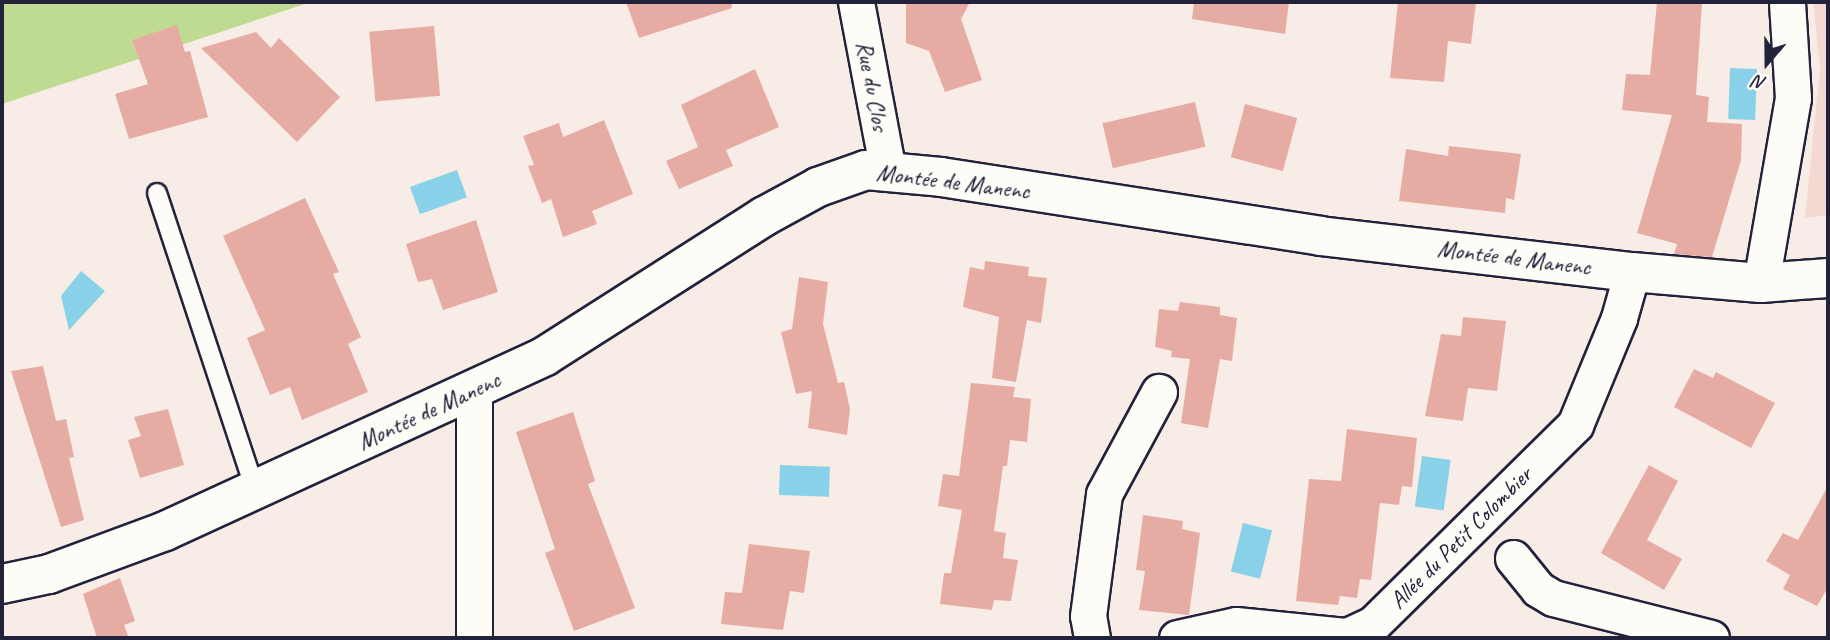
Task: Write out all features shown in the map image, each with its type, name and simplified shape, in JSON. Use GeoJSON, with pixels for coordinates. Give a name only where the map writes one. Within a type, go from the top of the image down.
{"type":"FeatureCollection","features":[{"type":"Feature","properties":{"kind":"street"},"geometry":{"type":"LineString","coordinates":[[1761,283],[1793,98],[1787,2]]}},
{"type":"Feature","properties":{"kind":"street","name":"Rue du Clos"},"geometry":{"type":"LineString","coordinates":[[859,5],[888,171]]}},
{"type":"Feature","properties":{"kind":"street","name":"Montée de Manenc"},"geometry":{"type":"LineString","coordinates":[[2,584],[49,574],[256,492],[545,356],[763,217],[818,187],[866,170],[888,171],[1320,236],[1632,272],[1761,283],[1828,278]]}},
{"type":"Feature","properties":{"kind":"street","name":"Allée du Petit Colombier"},"geometry":{"type":"LineString","coordinates":[[1177,638],[1236,625],[1347,636],[1374,624],[1575,425],[1605,356],[1632,272]]}},
{"type":"Feature","properties":{"kind":"street"},"geometry":{"type":"LineString","coordinates":[[474,390],[474,638]]}},
{"type":"Feature","properties":{"kind":"street"},"geometry":{"type":"LineString","coordinates":[[1093,638],[1088,616],[1104,494],[1159,392]]}},
{"type":"Feature","properties":{"kind":"street"},"geometry":{"type":"LineString","coordinates":[[1513,558],[1538,589],[1553,598],[1711,638]]}},
{"type":"Feature","properties":{"kind":"lane"},"geometry":{"type":"LineString","coordinates":[[157,193],[256,492]]}},
{"type":"Feature","properties":{"kind":"shaded area"},"geometry":{"type":"Polygon","coordinates":[[[1813,2],[1828,2],[1828,215],[1805,218],[1820,68],[1813,2]]]}},
{"type":"Feature","properties":{"kind":"green space"},"geometry":{"type":"Polygon","coordinates":[[[2,2],[311,2],[2,104],[2,2]]]}},
{"type":"Feature","properties":{"kind":"water"},"geometry":{"type":"Polygon","coordinates":[[[1730,68],[1757,69],[1755,120],[1728,119],[1730,68]]]}},
{"type":"Feature","properties":{"kind":"water"},"geometry":{"type":"Polygon","coordinates":[[[457,170],[467,197],[420,214],[410,187],[457,170]]]}},
{"type":"Feature","properties":{"kind":"water"},"geometry":{"type":"Polygon","coordinates":[[[81,271],[105,291],[69,330],[61,296],[81,271]]]}},
{"type":"Feature","properties":{"kind":"water"},"geometry":{"type":"Polygon","coordinates":[[[1422,456],[1451,460],[1444,511],[1415,507],[1422,456]]]}},
{"type":"Feature","properties":{"kind":"water"},"geometry":{"type":"Polygon","coordinates":[[[780,465],[830,467],[829,497],[779,495],[780,465]]]}},
{"type":"Feature","properties":{"kind":"water"},"geometry":{"type":"Polygon","coordinates":[[[1243,523],[1272,530],[1260,579],[1231,572],[1243,523]]]}},
{"type":"Feature","properties":{"kind":"building"},"geometry":{"type":"Polygon","coordinates":[[[626,2],[731,2],[732,8],[639,38],[626,2]]]}},
{"type":"Feature","properties":{"kind":"building"},"geometry":{"type":"Polygon","coordinates":[[[906,2],[970,2],[961,19],[982,80],[945,92],[929,51],[906,43],[906,2]]]}},
{"type":"Feature","properties":{"kind":"building"},"geometry":{"type":"Polygon","coordinates":[[[1194,2],[1289,2],[1285,34],[1192,19],[1194,2]]]}},
{"type":"Feature","properties":{"kind":"building"},"geometry":{"type":"Polygon","coordinates":[[[1398,2],[1476,2],[1471,44],[1448,41],[1444,82],[1390,78],[1398,2]]]}},
{"type":"Feature","properties":{"kind":"building"},"geometry":{"type":"Polygon","coordinates":[[[1657,2],[1702,2],[1696,95],[1709,97],[1707,122],[1742,124],[1741,160],[1712,257],[1674,254],[1677,244],[1637,233],[1672,115],[1622,110],[1626,74],[1650,75],[1657,2]]]}},
{"type":"Feature","properties":{"kind":"building"},"geometry":{"type":"Polygon","coordinates":[[[177,25],[185,52],[190,51],[208,117],[129,139],[115,94],[148,84],[132,40],[177,25]]]}},
{"type":"Feature","properties":{"kind":"building"},"geometry":{"type":"Polygon","coordinates":[[[434,26],[440,96],[375,101],[369,32],[434,26]]]}},
{"type":"Feature","properties":{"kind":"building"},"geometry":{"type":"Polygon","coordinates":[[[256,32],[271,48],[279,38],[340,97],[297,142],[201,48],[256,32]]]}},
{"type":"Feature","properties":{"kind":"building"},"geometry":{"type":"Polygon","coordinates":[[[755,69],[779,127],[726,150],[733,166],[679,189],[666,161],[698,147],[681,105],[755,69]]]}},
{"type":"Feature","properties":{"kind":"building"},"geometry":{"type":"Polygon","coordinates":[[[1195,102],[1205,147],[1113,168],[1102,123],[1195,102]]]}},
{"type":"Feature","properties":{"kind":"building"},"geometry":{"type":"Polygon","coordinates":[[[1245,104],[1297,118],[1283,171],[1231,157],[1245,104]]]}},
{"type":"Feature","properties":{"kind":"building"},"geometry":{"type":"Polygon","coordinates":[[[604,120],[633,194],[592,211],[597,224],[563,237],[551,199],[542,203],[528,166],[534,165],[523,136],[559,123],[563,137],[604,120]]]}},
{"type":"Feature","properties":{"kind":"building"},"geometry":{"type":"Polygon","coordinates":[[[1449,146],[1521,154],[1514,200],[1506,198],[1505,213],[1399,201],[1406,149],[1448,156],[1449,146]]]}},
{"type":"Feature","properties":{"kind":"building"},"geometry":{"type":"Polygon","coordinates":[[[305,198],[339,272],[333,274],[361,337],[348,344],[368,392],[302,420],[290,387],[270,395],[247,338],[265,330],[223,236],[305,198]]]}},
{"type":"Feature","properties":{"kind":"building"},"geometry":{"type":"Polygon","coordinates":[[[476,220],[498,292],[443,310],[432,279],[418,282],[406,244],[476,220]]]}},
{"type":"Feature","properties":{"kind":"building"},"geometry":{"type":"Polygon","coordinates":[[[985,261],[1029,267],[1028,276],[1047,278],[1041,323],[1027,320],[1016,382],[992,378],[999,317],[963,307],[970,267],[984,270],[985,261]]]}},
{"type":"Feature","properties":{"kind":"building"},"geometry":{"type":"Polygon","coordinates":[[[799,277],[828,282],[823,324],[838,383],[844,382],[850,409],[847,435],[808,428],[812,391],[796,394],[781,332],[792,329],[799,277]]]}},
{"type":"Feature","properties":{"kind":"building"},"geometry":{"type":"Polygon","coordinates":[[[1180,302],[1220,307],[1220,315],[1237,318],[1232,361],[1220,359],[1208,428],[1181,423],[1190,359],[1171,357],[1172,351],[1155,347],[1159,309],[1178,311],[1180,302]]]}},
{"type":"Feature","properties":{"kind":"building"},"geometry":{"type":"Polygon","coordinates":[[[1463,317],[1506,321],[1497,391],[1468,388],[1463,421],[1425,416],[1441,334],[1461,336],[1463,317]]]}},
{"type":"Feature","properties":{"kind":"building"},"geometry":{"type":"Polygon","coordinates":[[[43,366],[56,421],[66,419],[74,457],[69,458],[84,520],[61,527],[11,371],[43,366]]]}},
{"type":"Feature","properties":{"kind":"building"},"geometry":{"type":"Polygon","coordinates":[[[1694,369],[1713,378],[1716,372],[1775,403],[1751,448],[1674,407],[1694,369]]]}},
{"type":"Feature","properties":{"kind":"building"},"geometry":{"type":"Polygon","coordinates":[[[971,383],[1015,387],[1013,397],[1031,399],[1027,442],[1010,440],[1007,466],[1003,466],[994,531],[1006,533],[1003,558],[1018,560],[1011,601],[994,600],[992,610],[940,604],[944,573],[951,573],[962,510],[938,506],[943,474],[959,476],[971,383]]]}},
{"type":"Feature","properties":{"kind":"building"},"geometry":{"type":"Polygon","coordinates":[[[168,409],[184,465],[140,478],[128,440],[141,436],[134,417],[168,409]]]}},
{"type":"Feature","properties":{"kind":"building"},"geometry":{"type":"Polygon","coordinates":[[[573,412],[595,481],[588,484],[635,608],[574,631],[545,553],[555,549],[516,432],[573,412]]]}},
{"type":"Feature","properties":{"kind":"building"},"geometry":{"type":"Polygon","coordinates":[[[1347,429],[1417,438],[1412,487],[1402,486],[1399,505],[1380,503],[1371,580],[1360,579],[1357,598],[1340,596],[1338,605],[1296,601],[1309,479],[1341,481],[1347,429]]]}},
{"type":"Feature","properties":{"kind":"building"},"geometry":{"type":"Polygon","coordinates":[[[1649,465],[1678,481],[1647,540],[1682,559],[1664,590],[1601,553],[1649,465]]]}},
{"type":"Feature","properties":{"kind":"building"},"geometry":{"type":"Polygon","coordinates":[[[1828,486],[1828,587],[1817,606],[1783,589],[1790,575],[1766,561],[1783,533],[1798,540],[1828,486]]]}},
{"type":"Feature","properties":{"kind":"building"},"geometry":{"type":"Polygon","coordinates":[[[1143,515],[1183,521],[1182,529],[1200,533],[1189,615],[1139,610],[1145,571],[1136,570],[1143,515]]]}},
{"type":"Feature","properties":{"kind":"building"},"geometry":{"type":"Polygon","coordinates":[[[749,544],[810,551],[804,593],[790,591],[783,630],[721,624],[725,592],[742,593],[749,544]]]}},
{"type":"Feature","properties":{"kind":"building"},"geometry":{"type":"Polygon","coordinates":[[[120,578],[135,621],[124,625],[129,638],[97,638],[83,594],[120,578]]]}}]}
